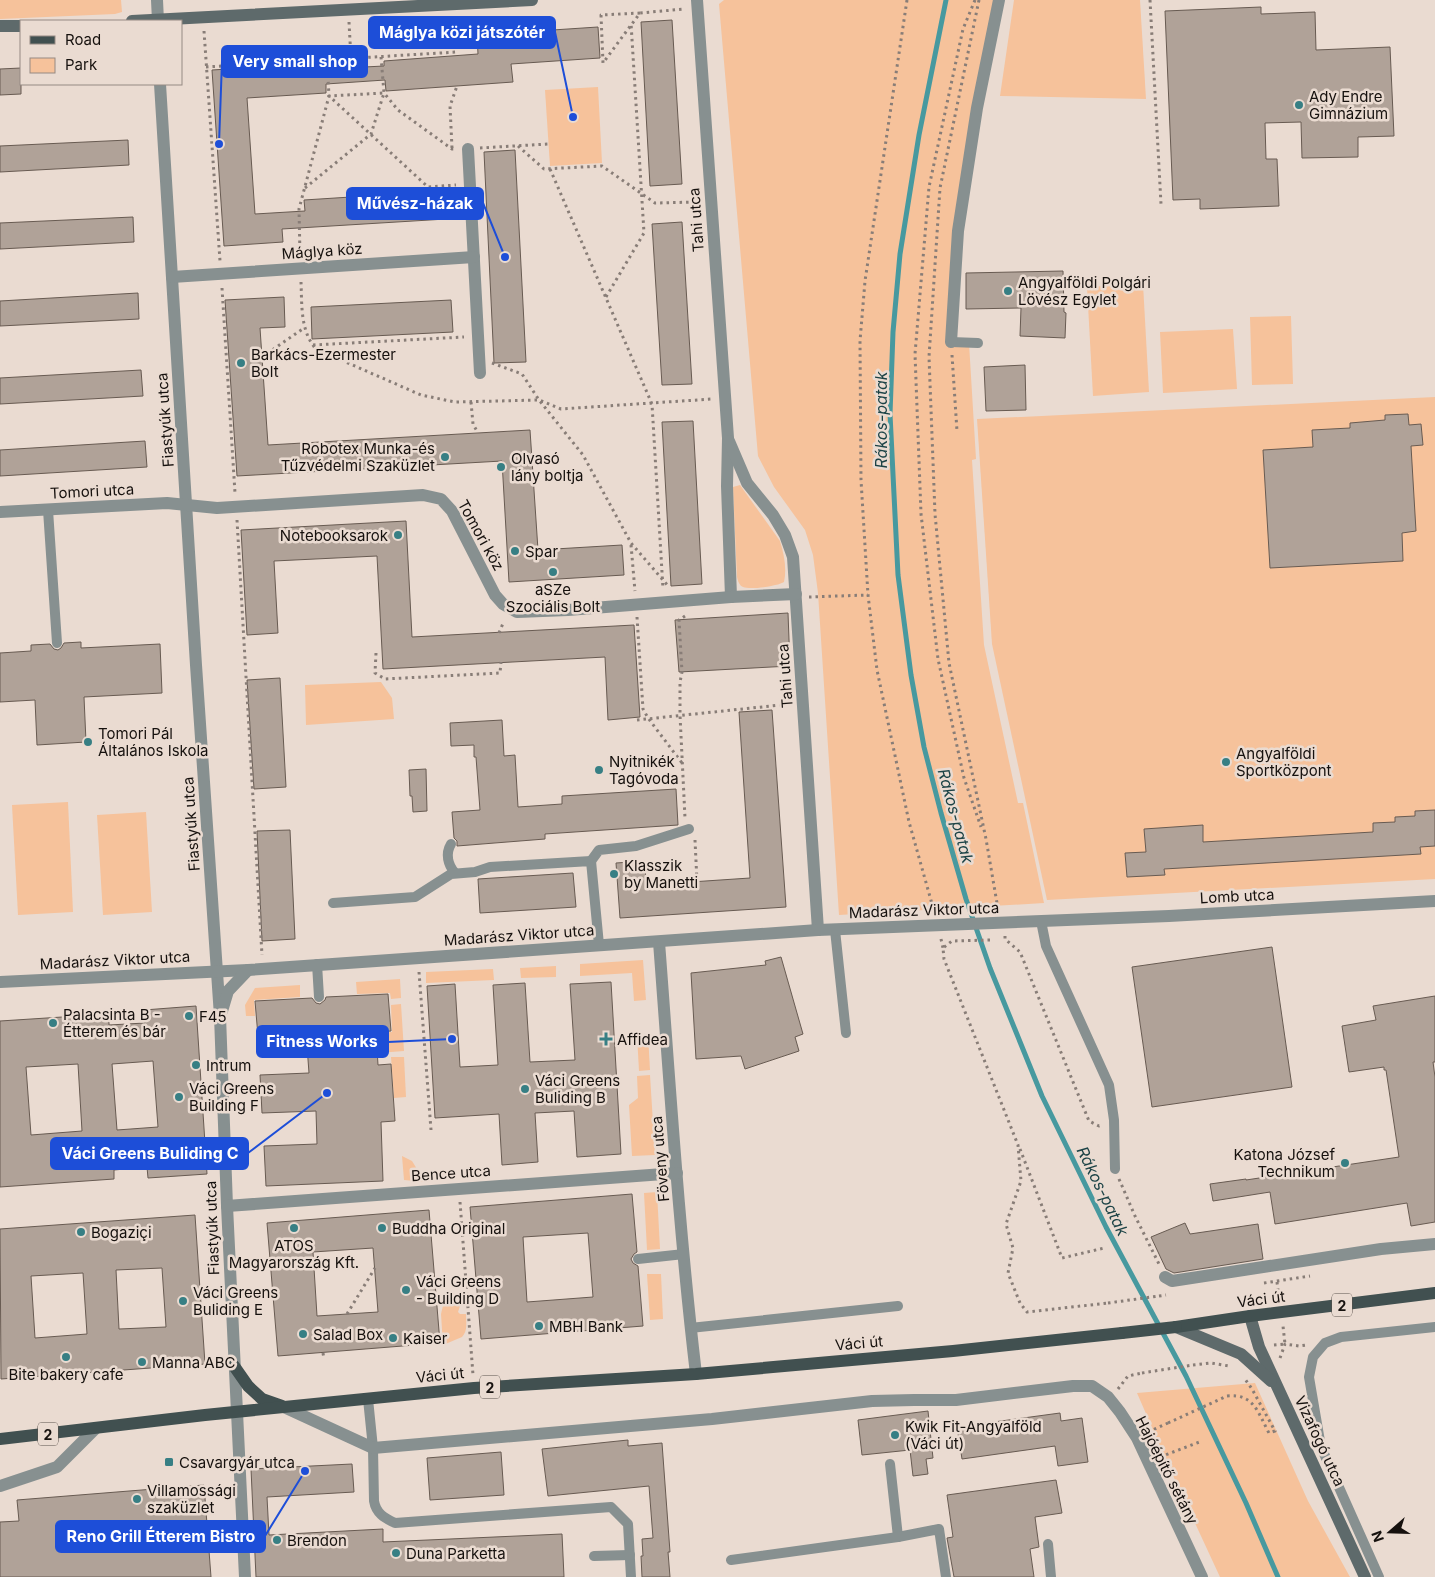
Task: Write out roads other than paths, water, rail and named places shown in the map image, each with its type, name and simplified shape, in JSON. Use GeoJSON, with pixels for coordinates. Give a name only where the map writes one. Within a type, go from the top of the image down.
{"type":"FeatureCollection","features":[{"type":"Feature","properties":{"kind":"main road","name":"Váci út"},"geometry":{"type":"LineString","coordinates":[[0,1439],[474,1388],[696,1374],[953,1351],[1176,1327],[1435,1293]]}},
{"type":"Feature","properties":{"kind":"main road"},"geometry":{"type":"LineString","coordinates":[[234,1366],[248,1386],[262,1399],[284,1407]]}},
{"type":"Feature","properties":{"kind":"street"},"geometry":{"type":"LineString","coordinates":[[157,0],[158,20]]}},
{"type":"Feature","properties":{"kind":"street"},"geometry":{"type":"LineString","coordinates":[[175,20],[532,0]]}},
{"type":"Feature","properties":{"kind":"street"},"geometry":{"type":"LineString","coordinates":[[951,342],[958,231],[977,108],[999,0]]}},
{"type":"Feature","properties":{"kind":"street","name":"Tahi utca"},"geometry":{"type":"LineString","coordinates":[[698,4],[728,438],[727,486],[731,597]]}},
{"type":"Feature","properties":{"kind":"street"},"geometry":{"type":"LineString","coordinates":[[0,26],[20,26]]}},
{"type":"Feature","properties":{"kind":"street","name":"Fiastyúk utca"},"geometry":{"type":"LineString","coordinates":[[159,85],[220,1016],[237,1412]]}},
{"type":"Feature","properties":{"kind":"street"},"geometry":{"type":"LineString","coordinates":[[468,149],[480,373]]}},
{"type":"Feature","properties":{"kind":"street","name":"Máglya köz"},"geometry":{"type":"LineString","coordinates":[[172,278],[474,257]]}},
{"type":"Feature","properties":{"kind":"street","name":"Tahi utca"},"geometry":{"type":"LineString","coordinates":[[728,438],[747,483],[773,515],[785,535],[793,557],[818,930]]}},
{"type":"Feature","properties":{"kind":"street","name":"Tomori köz"},"geometry":{"type":"LineString","coordinates":[[186,506],[217,508],[423,495],[441,499],[452,511],[495,595],[503,604],[517,612],[543,612],[731,597],[796,594]]}},
{"type":"Feature","properties":{"kind":"street","name":"Tomori utca"},"geometry":{"type":"LineString","coordinates":[[0,512],[167,503],[186,506]]}},
{"type":"Feature","properties":{"kind":"street","name":"Lomb utca"},"geometry":{"type":"LineString","coordinates":[[1041,921],[1435,901]]}},
{"type":"Feature","properties":{"kind":"street","name":"Madarász Viktor utca"},"geometry":{"type":"LineString","coordinates":[[0,982],[216,970],[248,970],[818,930],[1041,921]]}},
{"type":"Feature","properties":{"kind":"street","name":"Föveny utca"},"geometry":{"type":"LineString","coordinates":[[659,942],[690,1328],[696,1374]]}},
{"type":"Feature","properties":{"kind":"street"},"geometry":{"type":"LineString","coordinates":[[220,1016],[228,991],[248,970]]}},
{"type":"Feature","properties":{"kind":"street","name":"Bence utca"},"geometry":{"type":"LineString","coordinates":[[227,1206],[677,1173]]}},
{"type":"Feature","properties":{"kind":"street","name":"Váci út"},"geometry":{"type":"LineString","coordinates":[[1165,1277],[1172,1281],[1381,1249],[1435,1244]]}},
{"type":"Feature","properties":{"kind":"street","name":"Vizafogó utca"},"geometry":{"type":"LineString","coordinates":[[1250,1316],[1259,1347],[1365,1577]]}},
{"type":"Feature","properties":{"kind":"street"},"geometry":{"type":"LineString","coordinates":[[1176,1327],[1241,1354],[1277,1386]]}},
{"type":"Feature","properties":{"kind":"street","name":"Hajóépítő sétány"},"geometry":{"type":"LineString","coordinates":[[373,1448],[712,1419],[872,1401],[956,1400],[1073,1386],[1092,1386],[1108,1397],[1137,1438],[1202,1577]]}},
{"type":"Feature","properties":{"kind":"street"},"geometry":{"type":"LineString","coordinates":[[284,1407],[373,1448]]}},
{"type":"Feature","properties":{"kind":"street"},"geometry":{"type":"LineString","coordinates":[[237,1412],[245,1577]]}},
{"type":"Feature","properties":{"kind":"street"},"geometry":{"type":"LineString","coordinates":[[0,1486],[57,1467],[96,1428]]}},
{"type":"Feature","properties":{"kind":"lane"},"geometry":{"type":"LineString","coordinates":[[951,342],[978,343]]}},
{"type":"Feature","properties":{"kind":"lane"},"geometry":{"type":"LineString","coordinates":[[48,510],[57,643]]}},
{"type":"Feature","properties":{"kind":"lane"},"geometry":{"type":"LineString","coordinates":[[599,945],[591,861],[599,850],[636,846],[689,829]]}},
{"type":"Feature","properties":{"kind":"lane"},"geometry":{"type":"LineString","coordinates":[[451,844],[448,850],[448,859],[455,873]]}},
{"type":"Feature","properties":{"kind":"lane"},"geometry":{"type":"LineString","coordinates":[[333,903],[415,897],[451,874],[475,872],[490,867],[591,861]]}},
{"type":"Feature","properties":{"kind":"lane"},"geometry":{"type":"LineString","coordinates":[[1041,921],[1046,946],[1109,1085],[1114,1120],[1115,1170]]}},
{"type":"Feature","properties":{"kind":"lane"},"geometry":{"type":"LineString","coordinates":[[835,930],[846,1033]]}},
{"type":"Feature","properties":{"kind":"lane"},"geometry":{"type":"LineString","coordinates":[[317,964],[319,997]]}},
{"type":"Feature","properties":{"kind":"lane"},"geometry":{"type":"LineString","coordinates":[[638,1259],[684,1254]]}},
{"type":"Feature","properties":{"kind":"lane"},"geometry":{"type":"LineString","coordinates":[[690,1328],[832,1309],[898,1306]]}},
{"type":"Feature","properties":{"kind":"lane"},"geometry":{"type":"LineString","coordinates":[[1379,1577],[1321,1447],[1309,1377],[1313,1357],[1325,1343],[1341,1337],[1435,1327]]}},
{"type":"Feature","properties":{"kind":"lane"},"geometry":{"type":"LineString","coordinates":[[368,1399],[373,1448],[374,1501],[375,1508],[384,1518],[395,1523],[611,1507],[628,1524],[631,1577]]}},
{"type":"Feature","properties":{"kind":"lane"},"geometry":{"type":"LineString","coordinates":[[890,1464],[898,1536]]}},
{"type":"Feature","properties":{"kind":"lane"},"geometry":{"type":"LineString","coordinates":[[731,1560],[939,1529],[946,1577]]}},
{"type":"Feature","properties":{"kind":"lane"},"geometry":{"type":"LineString","coordinates":[[1048,1544],[1052,1577]]}},
{"type":"Feature","properties":{"kind":"lane"},"geometry":{"type":"LineString","coordinates":[[594,1556],[630,1555]]}},
{"type":"Feature","properties":{"kind":"waterway","name":"Rákos-patak"},"geometry":{"type":"LineString","coordinates":[[946,0],[919,135],[900,254],[893,332],[890,414],[898,575],[911,675],[924,747],[966,899],[990,968],[1042,1096],[1106,1227],[1186,1376],[1246,1503],[1278,1577]]}},
{"type":"Feature","properties":{"kind":"place","name":"Ady Endre Gimnázium"},"geometry":{"type":"Point","coordinates":[1299,105]}},
{"type":"Feature","properties":{"kind":"place","name":"Máglya közi játszótér"},"geometry":{"type":"Point","coordinates":[573,117]}},
{"type":"Feature","properties":{"kind":"place","name":"Very small shop"},"geometry":{"type":"Point","coordinates":[219,144]}},
{"type":"Feature","properties":{"kind":"place","name":"Művész-házak"},"geometry":{"type":"Point","coordinates":[505,257]}},
{"type":"Feature","properties":{"kind":"place","name":"Angyalföldi Polgári Lövész Egylet"},"geometry":{"type":"Point","coordinates":[1008,291]}},
{"type":"Feature","properties":{"kind":"place","name":"Barkács-Ezermester Bolt"},"geometry":{"type":"Point","coordinates":[241,363]}},
{"type":"Feature","properties":{"kind":"place","name":"Robotex Munka-és Tűzvédelmi Szaküzlet"},"geometry":{"type":"Point","coordinates":[445,457]}},
{"type":"Feature","properties":{"kind":"place","name":"Olvasó lány boltja"},"geometry":{"type":"Point","coordinates":[501,467]}},
{"type":"Feature","properties":{"kind":"place","name":"Notebooksarok"},"geometry":{"type":"Point","coordinates":[398,535]}},
{"type":"Feature","properties":{"kind":"place","name":"Spar"},"geometry":{"type":"Point","coordinates":[515,551]}},
{"type":"Feature","properties":{"kind":"place","name":"aSZe Szociális Bolt"},"geometry":{"type":"Point","coordinates":[553,572]}},
{"type":"Feature","properties":{"kind":"place","name":"Tomori Pál Általános Iskola"},"geometry":{"type":"Point","coordinates":[88,742]}},
{"type":"Feature","properties":{"kind":"place","name":"Angyalföldi Sportközpont"},"geometry":{"type":"Point","coordinates":[1226,762]}},
{"type":"Feature","properties":{"kind":"place","name":"Nyitnikék Tagóvoda"},"geometry":{"type":"Point","coordinates":[599,770]}},
{"type":"Feature","properties":{"kind":"place","name":"Klasszik by Manetti"},"geometry":{"type":"Point","coordinates":[614,874]}},
{"type":"Feature","properties":{"kind":"place","name":"F45"},"geometry":{"type":"Point","coordinates":[189,1016]}},
{"type":"Feature","properties":{"kind":"place","name":"Palacsinta B - Étterem és bár"},"geometry":{"type":"Point","coordinates":[53,1023]}},
{"type":"Feature","properties":{"kind":"place","name":"Fitness Works"},"geometry":{"type":"Point","coordinates":[452,1039]}},
{"type":"Feature","properties":{"kind":"place","name":"Affidea"},"geometry":{"type":"Point","coordinates":[606,1039]}},
{"type":"Feature","properties":{"kind":"place","name":"Intrum"},"geometry":{"type":"Point","coordinates":[196,1065]}},
{"type":"Feature","properties":{"kind":"place","name":"Váci Greens Buliding B"},"geometry":{"type":"Point","coordinates":[525,1089]}},
{"type":"Feature","properties":{"kind":"place","name":"Váci Greens Buliding C"},"geometry":{"type":"Point","coordinates":[327,1093]}},
{"type":"Feature","properties":{"kind":"place","name":"Váci Greens Building F"},"geometry":{"type":"Point","coordinates":[179,1097]}},
{"type":"Feature","properties":{"kind":"place","name":"Katona József Technikum"},"geometry":{"type":"Point","coordinates":[1345,1163]}},
{"type":"Feature","properties":{"kind":"place","name":"ATOS Magyarország Kft."},"geometry":{"type":"Point","coordinates":[294,1228]}},
{"type":"Feature","properties":{"kind":"place","name":"Buddha Original"},"geometry":{"type":"Point","coordinates":[382,1228]}},
{"type":"Feature","properties":{"kind":"place","name":"Bogaziçi"},"geometry":{"type":"Point","coordinates":[81,1232]}},
{"type":"Feature","properties":{"kind":"place","name":"Váci Greens - Building D"},"geometry":{"type":"Point","coordinates":[406,1290]}},
{"type":"Feature","properties":{"kind":"place","name":"Váci Greens Buliding E"},"geometry":{"type":"Point","coordinates":[183,1301]}},
{"type":"Feature","properties":{"kind":"place","name":"MBH Bank"},"geometry":{"type":"Point","coordinates":[539,1326]}},
{"type":"Feature","properties":{"kind":"place","name":"Salad Box"},"geometry":{"type":"Point","coordinates":[303,1334]}},
{"type":"Feature","properties":{"kind":"place","name":"Kaiser"},"geometry":{"type":"Point","coordinates":[393,1338]}},
{"type":"Feature","properties":{"kind":"place","name":"Bite bakery cafe"},"geometry":{"type":"Point","coordinates":[66,1357]}},
{"type":"Feature","properties":{"kind":"place","name":"Manna ABC"},"geometry":{"type":"Point","coordinates":[142,1362]}},
{"type":"Feature","properties":{"kind":"place","name":"Kwik Fit-Angyalföld (Váci út)"},"geometry":{"type":"Point","coordinates":[895,1435]}},
{"type":"Feature","properties":{"kind":"place","name":"Csavargyár utca"},"geometry":{"type":"Point","coordinates":[169,1462]}},
{"type":"Feature","properties":{"kind":"place","name":"Reno Grill Étterem Bistro"},"geometry":{"type":"Point","coordinates":[305,1471]}},
{"type":"Feature","properties":{"kind":"place","name":"Villamossági szaküzlet"},"geometry":{"type":"Point","coordinates":[137,1499]}},
{"type":"Feature","properties":{"kind":"place","name":"Brendon"},"geometry":{"type":"Point","coordinates":[277,1540]}},
{"type":"Feature","properties":{"kind":"place","name":"Duna Parketta"},"geometry":{"type":"Point","coordinates":[396,1553]}}]}
